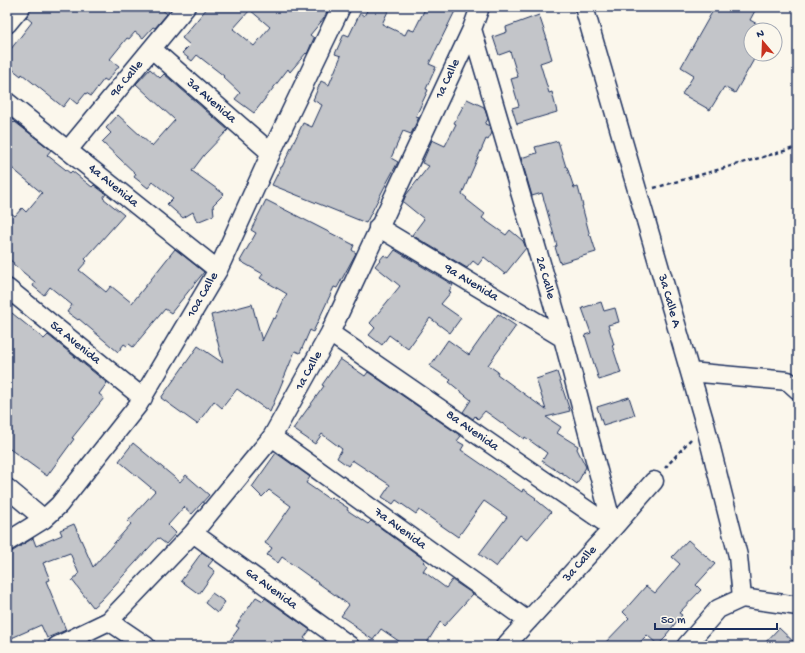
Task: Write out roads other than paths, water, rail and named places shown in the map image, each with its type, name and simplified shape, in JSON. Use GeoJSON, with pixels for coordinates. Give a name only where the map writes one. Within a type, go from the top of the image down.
{"type":"FeatureCollection","features":[{"type":"Feature","properties":{"kind":"street"},"geometry":{"type":"LineString","coordinates":[[7,24],[21,7]]}},
{"type":"Feature","properties":{"kind":"street","name":"9a Calle"},"geometry":{"type":"LineString","coordinates":[[68,150],[186,7]]}},
{"type":"Feature","properties":{"kind":"street","name":"10a Calle"},"geometry":{"type":"LineString","coordinates":[[7,542],[44,518],[59,505],[143,398],[218,270],[271,153],[341,7]]}},
{"type":"Feature","properties":{"kind":"street","name":"1a Calle"},"geometry":{"type":"LineString","coordinates":[[57,646],[109,620],[193,533],[272,437],[330,333],[378,227],[472,29],[480,7]]}},
{"type":"Feature","properties":{"kind":"street","name":"3a Calle A"},"geometry":{"type":"LineString","coordinates":[[584,7],[705,424],[738,556],[742,598]]}},
{"type":"Feature","properties":{"kind":"street","name":"2a Calle"},"geometry":{"type":"LineString","coordinates":[[472,29],[563,338],[613,528]]}},
{"type":"Feature","properties":{"kind":"street","name":"3a Avenida"},"geometry":{"type":"LineString","coordinates":[[152,49],[271,153]]}},
{"type":"Feature","properties":{"kind":"street","name":"4a Avenida"},"geometry":{"type":"LineString","coordinates":[[7,102],[218,270]]}},
{"type":"Feature","properties":{"kind":"street","name":"9a Avenida"},"geometry":{"type":"LineString","coordinates":[[378,227],[563,338]]}},
{"type":"Feature","properties":{"kind":"street","name":"5a Avenida"},"geometry":{"type":"LineString","coordinates":[[7,288],[143,398]]}},
{"type":"Feature","properties":{"kind":"street","name":"8a Avenida"},"geometry":{"type":"LineString","coordinates":[[330,333],[613,528]]}},
{"type":"Feature","properties":{"kind":"street"},"geometry":{"type":"LineString","coordinates":[[690,372],[788,382],[798,390]]}},
{"type":"Feature","properties":{"kind":"street","name":"7a Avenida"},"geometry":{"type":"LineString","coordinates":[[272,437],[528,621]]}},
{"type":"Feature","properties":{"kind":"street","name":"3a Calle"},"geometry":{"type":"LineString","coordinates":[[506,646],[654,481]]}},
{"type":"Feature","properties":{"kind":"street"},"geometry":{"type":"LineString","coordinates":[[7,488],[44,518]]}},
{"type":"Feature","properties":{"kind":"street","name":"6a Avenida"},"geometry":{"type":"LineString","coordinates":[[193,533],[350,646]]}},
{"type":"Feature","properties":{"kind":"street"},"geometry":{"type":"LineString","coordinates":[[686,646],[718,609],[742,598],[798,606]]}},
{"type":"Feature","properties":{"kind":"street"},"geometry":{"type":"LineString","coordinates":[[109,620],[146,646]]}}]}
